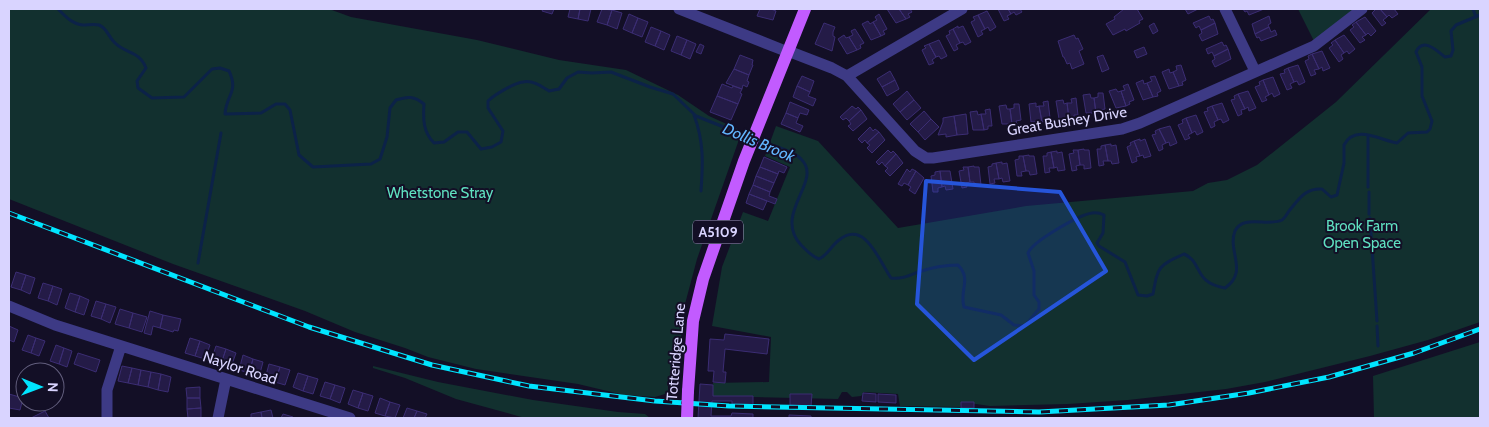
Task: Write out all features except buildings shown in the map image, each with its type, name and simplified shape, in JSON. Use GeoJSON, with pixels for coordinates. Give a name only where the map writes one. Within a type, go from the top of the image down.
{"type":"FeatureCollection","features":[{"type":"Feature","properties":{"kind":"main road","name":"Totteridge Lane"},"geometry":{"type":"LineString","coordinates":[[687,418],[693,321],[696,303],[711,253],[744,161],[805,9]]}},
{"type":"Feature","properties":{"kind":"street","name":"Great Bushey Drive"},"geometry":{"type":"LineString","coordinates":[[679,9],[847,76],[915,151],[926,158],[1122,129],[1140,123],[1314,46],[1362,9]]}},
{"type":"Feature","properties":{"kind":"street"},"geometry":{"type":"LineString","coordinates":[[847,76],[962,9]]}},
{"type":"Feature","properties":{"kind":"street"},"geometry":{"type":"LineString","coordinates":[[1225,9],[1255,71]]}},
{"type":"Feature","properties":{"kind":"street","name":"Naylor Road"},"geometry":{"type":"LineString","coordinates":[[9,306],[55,325],[350,418]]}},
{"type":"Feature","properties":{"kind":"street"},"geometry":{"type":"LineString","coordinates":[[107,416],[107,390],[121,346]]}},
{"type":"Feature","properties":{"kind":"street"},"geometry":{"type":"LineString","coordinates":[[218,418],[226,379]]}},
{"type":"Feature","properties":{"kind":"highlighted area"},"geometry":{"type":"Polygon","coordinates":[[[926,181],[1060,192],[1106,271],[974,360],[917,304],[926,181]]]}},
{"type":"Feature","properties":{"kind":"green space","name":"Whetstone Stray"},"geometry":{"type":"Polygon","coordinates":[[[9,9],[329,9],[351,17],[477,40],[559,60],[626,70],[678,95],[709,116],[742,131],[697,259],[685,304],[676,380],[668,379],[668,391],[655,397],[624,395],[578,384],[476,369],[428,357],[355,332],[305,311],[173,264],[9,199],[9,9]]]}},
{"type":"Feature","properties":{"kind":"green space"},"geometry":{"type":"Polygon","coordinates":[[[1298,9],[1354,9],[1314,41],[1298,9]]]}},
{"type":"Feature","properties":{"kind":"green space","name":"Brook Farm Open Space"},"geometry":{"type":"Polygon","coordinates":[[[1431,9],[1480,9],[1480,322],[1428,340],[1265,382],[1226,389],[1128,400],[990,406],[962,402],[960,407],[900,406],[898,394],[864,392],[861,396],[852,397],[847,392],[842,392],[838,399],[713,396],[713,383],[769,382],[771,337],[712,326],[722,267],[743,212],[768,221],[790,167],[765,156],[776,126],[818,141],[898,228],[1026,206],[1193,191],[1208,183],[1227,180],[1257,165],[1336,102],[1431,9]]]}},
{"type":"Feature","properties":{"kind":"green space"},"geometry":{"type":"Polygon","coordinates":[[[1480,342],[1480,418],[1374,418],[1373,376],[1480,342]]]}},
{"type":"Feature","properties":{"kind":"green space"},"geometry":{"type":"Polygon","coordinates":[[[373,366],[438,382],[533,400],[645,414],[650,418],[525,418],[456,399],[405,378],[373,368],[373,366]]]}},
{"type":"Feature","properties":{"kind":"waterway","name":"Dollis Brook"},"geometry":{"type":"LineString","coordinates":[[58,9],[75,23],[102,26],[118,46],[140,58],[146,68],[137,81],[138,88],[152,98],[184,97],[212,69],[220,68],[229,71],[233,84],[225,114],[261,113],[276,104],[285,104],[290,110],[299,155],[313,167],[371,164],[380,159],[387,137],[390,108],[396,100],[407,97],[417,99],[424,104],[424,125],[430,139],[434,143],[444,142],[458,132],[467,132],[481,149],[492,147],[501,142],[503,131],[488,108],[488,101],[510,87],[523,82],[540,85],[549,91],[559,89],[567,78],[578,72],[611,72],[673,94],[696,116],[749,137]]}},
{"type":"Feature","properties":{"kind":"waterway","name":"Dollis Brook"},"geometry":{"type":"LineString","coordinates":[[1473,9],[1476,17]]}},
{"type":"Feature","properties":{"kind":"waterway","name":"Dollis Brook"},"geometry":{"type":"LineString","coordinates":[[755,140],[792,153],[801,159],[806,168],[807,177],[794,210],[792,221],[794,233],[801,245],[811,255],[819,259],[839,240],[848,235],[856,235],[864,238],[870,245],[891,278],[905,277],[938,267],[958,265],[962,270],[965,280],[964,307],[1001,315],[1014,325],[1025,326],[1039,309],[1039,302],[1034,295],[1034,271],[1028,253],[1038,242],[1057,229],[1077,218],[1092,213],[1104,215],[1103,233],[1097,243],[1125,262],[1138,295],[1147,296],[1153,294],[1156,278],[1161,268],[1169,261],[1184,254],[1194,262],[1208,282],[1225,288],[1236,275],[1237,268],[1233,239],[1235,231],[1239,226],[1250,222],[1276,222],[1282,220],[1299,199],[1311,190],[1322,189],[1331,197],[1337,195],[1344,163],[1344,145],[1349,139],[1361,134],[1397,143],[1408,133],[1427,132],[1430,129],[1432,121],[1422,96],[1422,67],[1416,52],[1422,45],[1426,45],[1434,48],[1445,57],[1451,56],[1453,50],[1451,31],[1456,25],[1480,15]]}},
{"type":"Feature","properties":{"kind":"waterway"},"geometry":{"type":"LineString","coordinates":[[694,115],[700,134],[702,153],[701,191]]}},
{"type":"Feature","properties":{"kind":"waterway"},"geometry":{"type":"LineString","coordinates":[[198,263],[221,133]]}},
{"type":"Feature","properties":{"kind":"waterway"},"geometry":{"type":"LineString","coordinates":[[1368,136],[1368,187]]}},
{"type":"Feature","properties":{"kind":"waterway"},"geometry":{"type":"LineString","coordinates":[[1369,192],[1369,214]]}},
{"type":"Feature","properties":{"kind":"waterway"},"geometry":{"type":"LineString","coordinates":[[1370,218],[1377,321]]}},
{"type":"Feature","properties":{"kind":"waterway"},"geometry":{"type":"LineString","coordinates":[[1377,326],[1378,346]]}},
{"type":"Feature","properties":{"kind":"railway"},"geometry":{"type":"LineString","coordinates":[[9,213],[309,327],[432,365],[529,386],[655,401],[729,406],[1039,412],[1169,405],[1249,393],[1329,377],[1414,353],[1480,329]]}}]}
